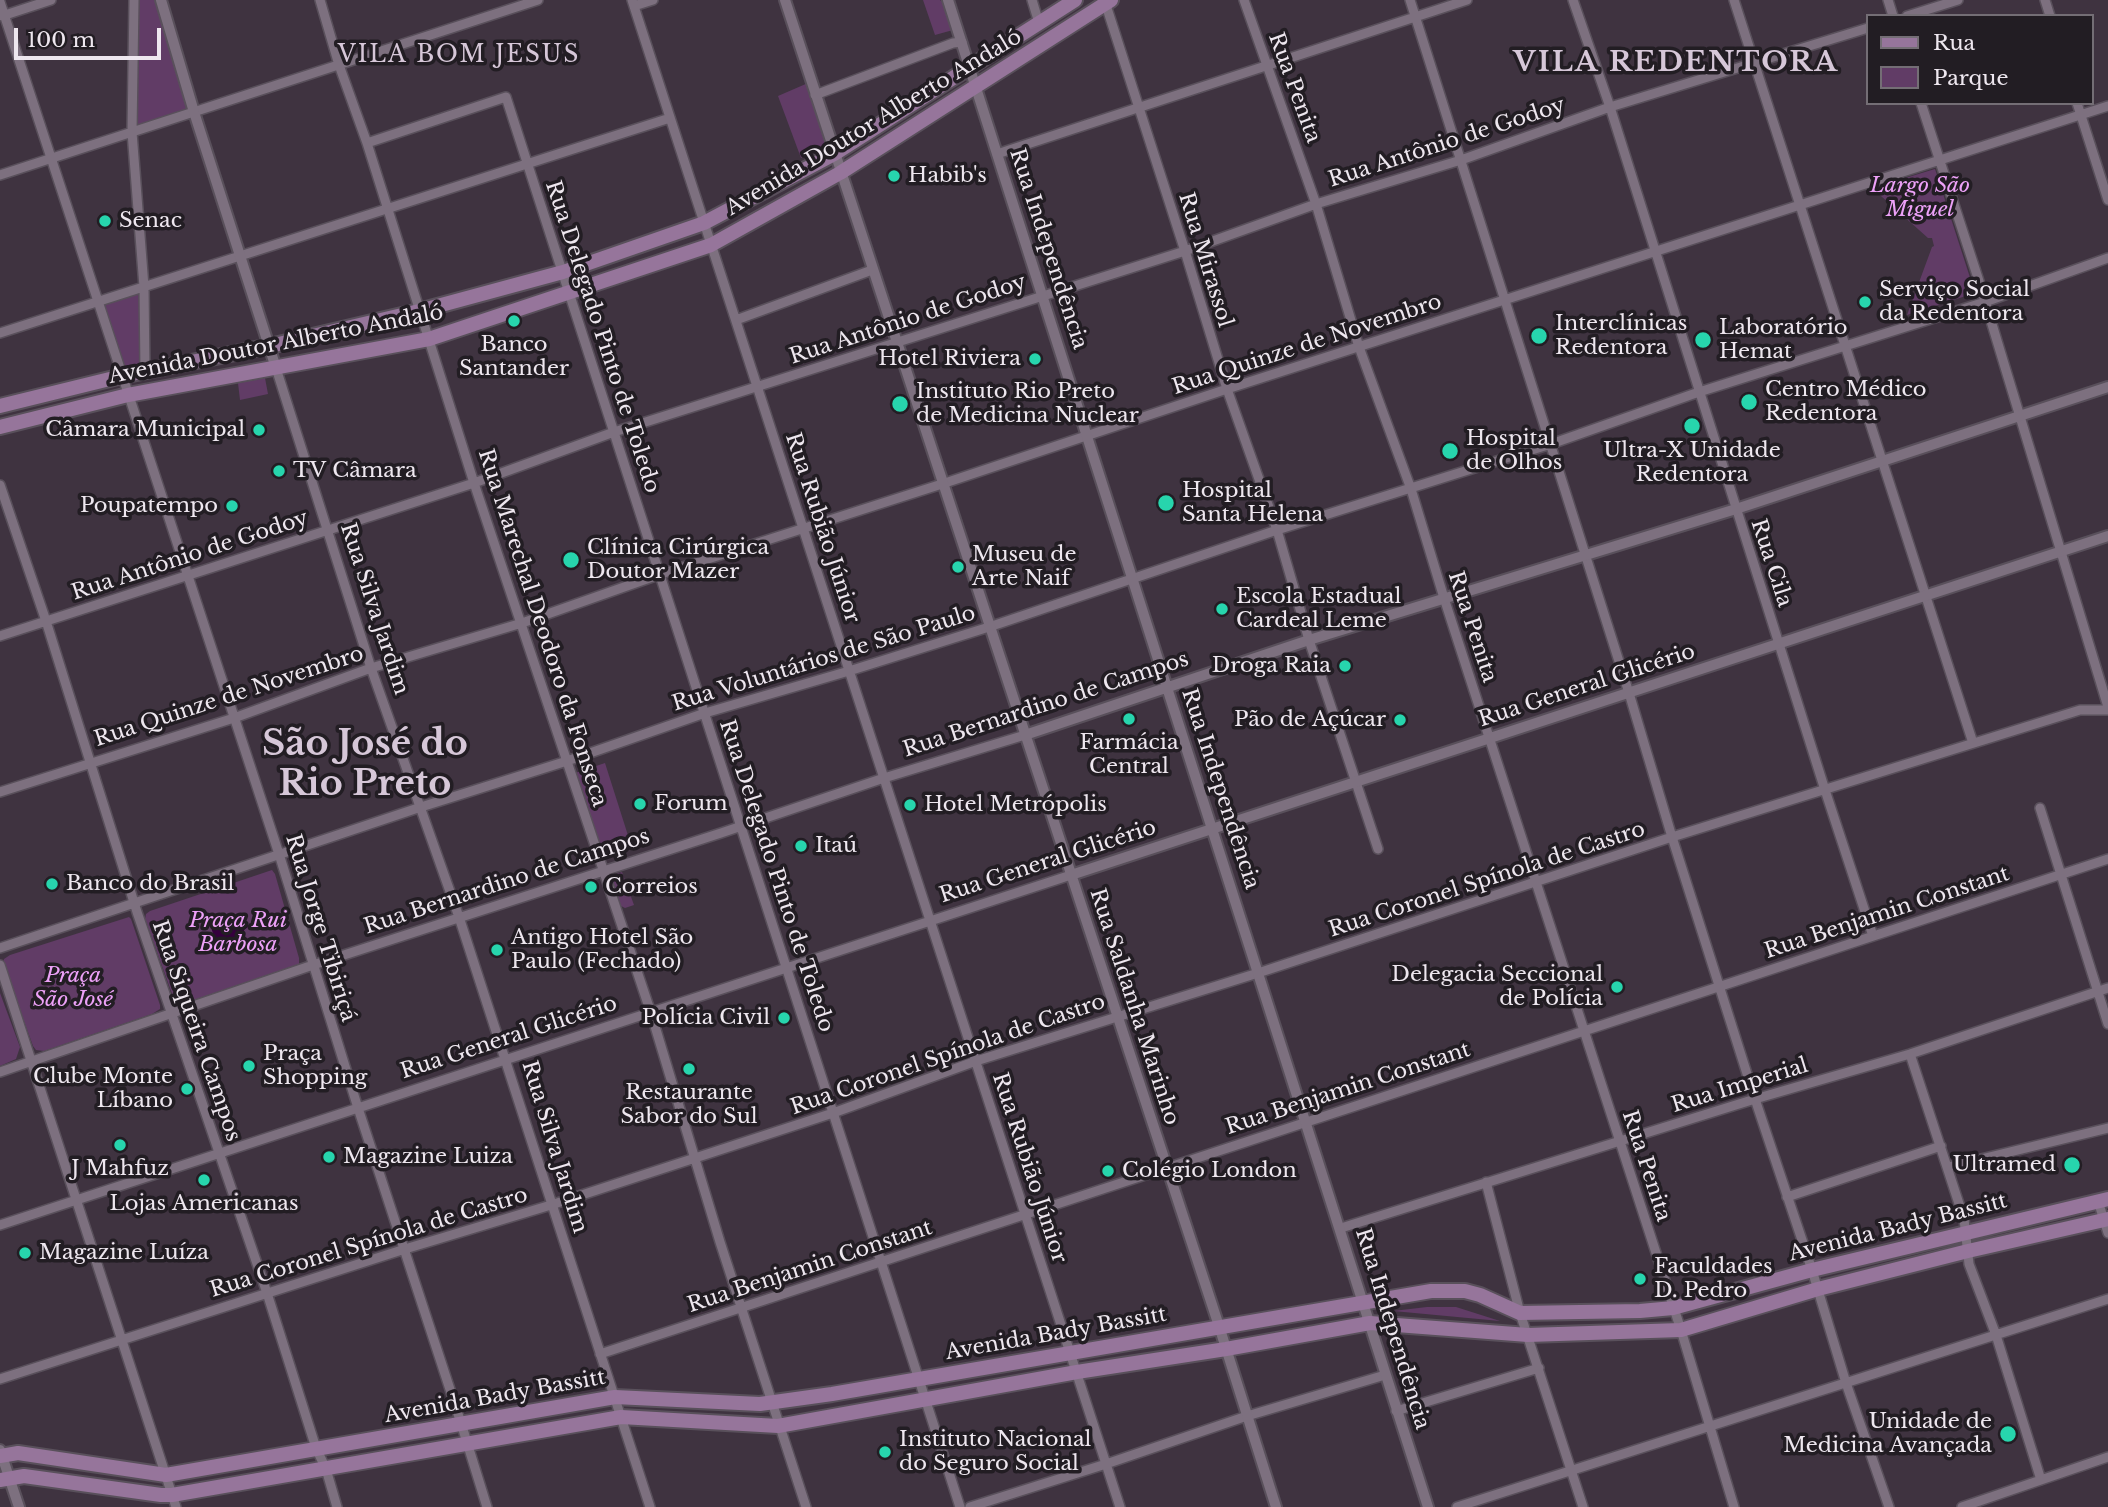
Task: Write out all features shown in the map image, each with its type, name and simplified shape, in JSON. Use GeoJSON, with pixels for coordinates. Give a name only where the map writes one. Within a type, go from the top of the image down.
{"type":"FeatureCollection","features":[{"type":"Feature","properties":{"kind":"main road","name":"Avenida Doutor Alberto Andaló"},"geometry":{"type":"LineString","coordinates":[[0,406],[122,376],[270,346],[419,311],[563,272],[704,223],[834,153],[1075,0]]}},
{"type":"Feature","properties":{"kind":"main road","name":"Avenida Doutor Alberto Andaló"},"geometry":{"type":"LineString","coordinates":[[0,427],[128,395],[429,339],[711,245],[840,173],[1107,1]]}},
{"type":"Feature","properties":{"kind":"main road","name":"Avenida Bady Bassitt"},"geometry":{"type":"LineString","coordinates":[[1,1454],[18,1453],[166,1475],[615,1397],[771,1403],[832,1395],[1431,1291],[1465,1291],[1520,1313],[1673,1308],[1812,1270],[2103,1200]]}},
{"type":"Feature","properties":{"kind":"main road","name":"Avenida Bady Bassitt"},"geometry":{"type":"LineString","coordinates":[[5,1479],[24,1476],[174,1501],[326,1469],[621,1417],[778,1426],[1370,1323],[1528,1335],[1681,1330],[1818,1289],[1968,1251],[2107,1224]]}},
{"type":"Feature","properties":{"kind":"street"},"geometry":{"type":"LineString","coordinates":[[2,16],[51,0]]}},
{"type":"Feature","properties":{"kind":"street"},"geometry":{"type":"LineString","coordinates":[[134,0],[132,132],[144,287],[145,372]]}},
{"type":"Feature","properties":{"kind":"street","name":"Rua Silva Jardim"},"geometry":{"type":"LineString","coordinates":[[161,0],[194,112],[371,668],[459,917],[650,1507]]}},
{"type":"Feature","properties":{"kind":"street","name":"Rua Marechal Deodoro da Fonseca"},"geometry":{"type":"LineString","coordinates":[[320,0],[474,483],[650,1013],[778,1426],[806,1507]]}},
{"type":"Feature","properties":{"kind":"street"},"geometry":{"type":"LineString","coordinates":[[0,175],[538,0]]}},
{"type":"Feature","properties":{"kind":"street"},"geometry":{"type":"LineString","coordinates":[[633,3],[653,0]]}},
{"type":"Feature","properties":{"kind":"street","name":"Rua Saldanha Marinho"},"geometry":{"type":"LineString","coordinates":[[785,0],[1276,1507]]}},
{"type":"Feature","properties":{"kind":"street"},"geometry":{"type":"LineString","coordinates":[[1032,0],[1039,23]]}},
{"type":"Feature","properties":{"kind":"street","name":"Rua Penita"},"geometry":{"type":"LineString","coordinates":[[1244,0],[1316,204],[1359,347],[1410,489],[1681,1330],[1734,1507]]}},
{"type":"Feature","properties":{"kind":"street"},"geometry":{"type":"LineString","coordinates":[[1410,0],[1755,1099],[1812,1270],[1846,1383],[1889,1507]]}},
{"type":"Feature","properties":{"kind":"street"},"geometry":{"type":"LineString","coordinates":[[997,154],[1467,0]]}},
{"type":"Feature","properties":{"kind":"street","name":"Rua Cila"},"geometry":{"type":"LineString","coordinates":[[1573,0],[1873,936]]}},
{"type":"Feature","properties":{"kind":"street"},"geometry":{"type":"LineString","coordinates":[[1734,0],[1973,744]]}},
{"type":"Feature","properties":{"kind":"street"},"geometry":{"type":"LineString","coordinates":[[1913,14],[1958,0]]}},
{"type":"Feature","properties":{"kind":"street","name":"Rua Independência"},"geometry":{"type":"LineString","coordinates":[[948,1],[1341,1228],[1396,1411],[1429,1507]]}},
{"type":"Feature","properties":{"kind":"street","name":"Rua Mirassol"},"geometry":{"type":"LineString","coordinates":[[1107,1],[1227,389],[1276,530],[1378,849]]}},
{"type":"Feature","properties":{"kind":"street","name":"Rua Jorge Tibiriçá"},"geometry":{"type":"LineString","coordinates":[[0,2],[2,16],[52,158],[279,854],[486,1507]]}},
{"type":"Feature","properties":{"kind":"street","name":"Rua Rubião Júnior"},"geometry":{"type":"LineString","coordinates":[[633,3],[1120,1507]]}},
{"type":"Feature","properties":{"kind":"street","name":"Rua Antônio de Godoy"},"geometry":{"type":"LineString","coordinates":[[0,636],[474,483],[614,432],[1185,251],[1316,204],[1461,160],[1609,107],[1867,28]]}},
{"type":"Feature","properties":{"kind":"street"},"geometry":{"type":"LineString","coordinates":[[815,95],[953,43],[962,42]]}},
{"type":"Feature","properties":{"kind":"street","name":"Rua Delegado Pinto de Toledo"},"geometry":{"type":"LineString","coordinates":[[367,143],[506,97],[960,1507]]}},
{"type":"Feature","properties":{"kind":"street"},"geometry":{"type":"LineString","coordinates":[[1922,105],[1985,302],[2108,708]]}},
{"type":"Feature","properties":{"kind":"street"},"geometry":{"type":"LineString","coordinates":[[2078,105],[2108,200]]}},
{"type":"Feature","properties":{"kind":"street","name":"Rua Quinze de Novembro"},"geometry":{"type":"LineString","coordinates":[[0,792],[234,718],[371,668],[522,623],[1227,389],[2108,106]]}},
{"type":"Feature","properties":{"kind":"street"},"geometry":{"type":"LineString","coordinates":[[0,333],[670,118]]}},
{"type":"Feature","properties":{"kind":"street","name":"Rua Voluntários de São Paulo"},"geometry":{"type":"LineString","coordinates":[[0,948],[705,713],[849,671],[1276,530],[1551,444],[1699,392],[1985,302],[2108,258]]}},
{"type":"Feature","properties":{"kind":"street"},"geometry":{"type":"LineString","coordinates":[[736,320],[872,270]]}},
{"type":"Feature","properties":{"kind":"street","name":"Rua Bernardino de Campos"},"geometry":{"type":"LineString","coordinates":[[0,1072],[313,965],[884,778],[1025,735],[1309,640],[1736,509],[2108,387]]}},
{"type":"Feature","properties":{"kind":"street","name":"Rua Siqueira Campos"},"geometry":{"type":"LineString","coordinates":[[0,485],[46,621],[134,902],[337,1507]]}},
{"type":"Feature","properties":{"kind":"street","name":"Rua General Glicério"},"geometry":{"type":"LineString","coordinates":[[0,1224],[2108,536]]}},
{"type":"Feature","properties":{"kind":"street","name":"Rua Coronel Spínola de Castro"},"geometry":{"type":"LineString","coordinates":[[0,1379],[551,1205],[833,1113],[976,1061],[1258,973],[1672,837],[2080,710],[2108,708]]}},
{"type":"Feature","properties":{"kind":"street"},"geometry":{"type":"LineString","coordinates":[[2040,808],[2108,1024]]}},
{"type":"Feature","properties":{"kind":"street","name":"Rua Benjamin Constant"},"geometry":{"type":"LineString","coordinates":[[600,1354],[2108,859]]}},
{"type":"Feature","properties":{"kind":"street"},"geometry":{"type":"LineString","coordinates":[[0,965],[174,1501]]}},
{"type":"Feature","properties":{"kind":"street","name":"Rua Imperial"},"geometry":{"type":"LineString","coordinates":[[1341,1228],[1755,1099],[1910,1054],[2108,988]]}},
{"type":"Feature","properties":{"kind":"street"},"geometry":{"type":"LineString","coordinates":[[1910,1054],[1967,1232],[1969,1264],[1996,1335],[2041,1479]]}},
{"type":"Feature","properties":{"kind":"street"},"geometry":{"type":"LineString","coordinates":[[1948,1167],[2108,1128]]}},
{"type":"Feature","properties":{"kind":"street"},"geometry":{"type":"LineString","coordinates":[[1787,1198],[1941,1146]]}},
{"type":"Feature","properties":{"kind":"street"},"geometry":{"type":"LineString","coordinates":[[1486,1182],[1520,1313],[1583,1507]]}},
{"type":"Feature","properties":{"kind":"street"},"geometry":{"type":"LineString","coordinates":[[2103,1200],[2107,1224]]}},
{"type":"Feature","properties":{"kind":"street"},"geometry":{"type":"LineString","coordinates":[[1457,1507],[2108,1299]]}},
{"type":"Feature","properties":{"kind":"street"},"geometry":{"type":"LineString","coordinates":[[1396,1411],[1539,1368]]}},
{"type":"Feature","properties":{"kind":"street"},"geometry":{"type":"LineString","coordinates":[[970,1507],[1247,1416],[1385,1376]]}},
{"type":"Feature","properties":{"kind":"street"},"geometry":{"type":"LineString","coordinates":[[1,1454],[5,1479],[19,1507]]}},
{"type":"Feature","properties":{"kind":"street"},"geometry":{"type":"LineString","coordinates":[[1962,1507],[2108,1457]]}},
{"type":"Feature","properties":{"kind":"green space"},"geometry":{"type":"Polygon","coordinates":[[[139,0],[157,0],[189,110],[136,130],[139,0]]]}},
{"type":"Feature","properties":{"kind":"green space"},"geometry":{"type":"Polygon","coordinates":[[[923,0],[940,0],[944,3],[953,30],[935,35],[923,0]]]}},
{"type":"Feature","properties":{"kind":"green space"},"geometry":{"type":"Polygon","coordinates":[[[808,83],[827,146],[801,158],[778,96],[808,83]]]}},
{"type":"Feature","properties":{"kind":"green space","name":"Largo São Miguel"},"geometry":{"type":"Polygon","coordinates":[[[1935,169],[1975,293],[1907,315],[1934,246],[1932,238],[1928,238],[1872,188],[1935,169]]]}},
{"type":"Feature","properties":{"kind":"green space"},"geometry":{"type":"Polygon","coordinates":[[[139,292],[140,364],[122,369],[102,305],[139,292]]]}},
{"type":"Feature","properties":{"kind":"green space"},"geometry":{"type":"Polygon","coordinates":[[[265,378],[268,394],[240,400],[238,383],[265,378]]]}},
{"type":"Feature","properties":{"kind":"green space"},"geometry":{"type":"Polygon","coordinates":[[[605,763],[632,848],[603,858],[575,773],[605,763]]]}},
{"type":"Feature","properties":{"kind":"green space","name":"Praça Rui Barbosa"},"geometry":{"type":"Polygon","coordinates":[[[272,870],[299,964],[185,1003],[175,1002],[145,919],[146,914],[272,870]]]}},
{"type":"Feature","properties":{"kind":"green space"},"geometry":{"type":"Polygon","coordinates":[[[622,872],[634,905],[625,908],[621,906],[611,876],[622,872]]]}},
{"type":"Feature","properties":{"kind":"green space","name":"Praça São José"},"geometry":{"type":"Polygon","coordinates":[[[129,917],[160,1009],[44,1051],[36,1050],[3,963],[4,959],[129,917]]]}},
{"type":"Feature","properties":{"kind":"green space"},"geometry":{"type":"Polygon","coordinates":[[[0,993],[20,1047],[16,1059],[0,1066],[0,993]]]}},
{"type":"Feature","properties":{"kind":"green space"},"geometry":{"type":"Polygon","coordinates":[[[1456,1307],[1500,1321],[1393,1311],[1456,1307]]]}},
{"type":"Feature","properties":{"kind":"shaded area"},"geometry":{"type":"Polygon","coordinates":[[[244,914],[248,927],[244,930],[246,940],[218,950],[211,927],[233,922],[232,917],[244,914]]]}},
{"type":"Feature","properties":{"kind":"place","name":"Habib's"},"geometry":{"type":"Point","coordinates":[894,176]}},
{"type":"Feature","properties":{"kind":"place","name":"Senac"},"geometry":{"type":"Point","coordinates":[105,221]}},
{"type":"Feature","properties":{"kind":"place","name":"Serviço Social da Redentora"},"geometry":{"type":"Point","coordinates":[1865,302]}},
{"type":"Feature","properties":{"kind":"place","name":"Banco Santander"},"geometry":{"type":"Point","coordinates":[514,321]}},
{"type":"Feature","properties":{"kind":"place","name":"Interclínicas Redentora"},"geometry":{"type":"Point","coordinates":[1539,336]}},
{"type":"Feature","properties":{"kind":"place","name":"Laboratório Hemat"},"geometry":{"type":"Point","coordinates":[1703,340]}},
{"type":"Feature","properties":{"kind":"place","name":"Hotel Riviera"},"geometry":{"type":"Point","coordinates":[1035,359]}},
{"type":"Feature","properties":{"kind":"place","name":"Centro Médico Redentora"},"geometry":{"type":"Point","coordinates":[1749,402]}},
{"type":"Feature","properties":{"kind":"place","name":"Instituto Rio Preto de Medicina Nuclear"},"geometry":{"type":"Point","coordinates":[900,404]}},
{"type":"Feature","properties":{"kind":"place","name":"Ultra-X Unidade Redentora"},"geometry":{"type":"Point","coordinates":[1692,426]}},
{"type":"Feature","properties":{"kind":"place","name":"Câmara Municipal"},"geometry":{"type":"Point","coordinates":[259,430]}},
{"type":"Feature","properties":{"kind":"place","name":"Hospital de Olhos"},"geometry":{"type":"Point","coordinates":[1450,451]}},
{"type":"Feature","properties":{"kind":"place","name":"TV Câmara"},"geometry":{"type":"Point","coordinates":[279,471]}},
{"type":"Feature","properties":{"kind":"place","name":"Hospital Santa Helena"},"geometry":{"type":"Point","coordinates":[1166,503]}},
{"type":"Feature","properties":{"kind":"place","name":"Poupatempo"},"geometry":{"type":"Point","coordinates":[232,506]}},
{"type":"Feature","properties":{"kind":"place","name":"Clínica Cirúrgica Doutor Mazer"},"geometry":{"type":"Point","coordinates":[571,560]}},
{"type":"Feature","properties":{"kind":"place","name":"Museu de Arte Naif"},"geometry":{"type":"Point","coordinates":[958,567]}},
{"type":"Feature","properties":{"kind":"place","name":"Escola Estadual Cardeal Leme"},"geometry":{"type":"Point","coordinates":[1222,609]}},
{"type":"Feature","properties":{"kind":"place","name":"Droga Raia"},"geometry":{"type":"Point","coordinates":[1345,666]}},
{"type":"Feature","properties":{"kind":"place","name":"Farmácia Central"},"geometry":{"type":"Point","coordinates":[1129,719]}},
{"type":"Feature","properties":{"kind":"place","name":"Pão de Açúcar"},"geometry":{"type":"Point","coordinates":[1400,720]}},
{"type":"Feature","properties":{"kind":"place","name":"Forum"},"geometry":{"type":"Point","coordinates":[640,804]}},
{"type":"Feature","properties":{"kind":"place","name":"Hotel Metrópolis"},"geometry":{"type":"Point","coordinates":[910,805]}},
{"type":"Feature","properties":{"kind":"place","name":"Itaú"},"geometry":{"type":"Point","coordinates":[801,846]}},
{"type":"Feature","properties":{"kind":"place","name":"Banco do Brasil"},"geometry":{"type":"Point","coordinates":[52,884]}},
{"type":"Feature","properties":{"kind":"place","name":"Correios"},"geometry":{"type":"Point","coordinates":[591,887]}},
{"type":"Feature","properties":{"kind":"place","name":"Antigo Hotel São Paulo (Fechado)"},"geometry":{"type":"Point","coordinates":[497,950]}},
{"type":"Feature","properties":{"kind":"place","name":"Delegacia Seccional de Polícia"},"geometry":{"type":"Point","coordinates":[1617,987]}},
{"type":"Feature","properties":{"kind":"place","name":"Polícia Civil"},"geometry":{"type":"Point","coordinates":[784,1018]}},
{"type":"Feature","properties":{"kind":"place","name":"Praça Shopping"},"geometry":{"type":"Point","coordinates":[249,1066]}},
{"type":"Feature","properties":{"kind":"place","name":"Restaurante Sabor do Sul"},"geometry":{"type":"Point","coordinates":[689,1069]}},
{"type":"Feature","properties":{"kind":"place","name":"Clube Monte Líbano"},"geometry":{"type":"Point","coordinates":[187,1089]}},
{"type":"Feature","properties":{"kind":"place","name":"J Mahfuz"},"geometry":{"type":"Point","coordinates":[120,1145]}},
{"type":"Feature","properties":{"kind":"place","name":"Magazine Luiza"},"geometry":{"type":"Point","coordinates":[329,1157]}},
{"type":"Feature","properties":{"kind":"place","name":"Ultramed"},"geometry":{"type":"Point","coordinates":[2072,1165]}},
{"type":"Feature","properties":{"kind":"place","name":"Colégio London"},"geometry":{"type":"Point","coordinates":[1108,1171]}},
{"type":"Feature","properties":{"kind":"place","name":"Lojas Americanas"},"geometry":{"type":"Point","coordinates":[204,1180]}},
{"type":"Feature","properties":{"kind":"place","name":"Magazine Luíza"},"geometry":{"type":"Point","coordinates":[25,1253]}},
{"type":"Feature","properties":{"kind":"place","name":"Faculdades D. Pedro"},"geometry":{"type":"Point","coordinates":[1640,1279]}},
{"type":"Feature","properties":{"kind":"place","name":"Unidade de Medicina Avançada"},"geometry":{"type":"Point","coordinates":[2008,1434]}},
{"type":"Feature","properties":{"kind":"place","name":"Instituto Nacional do Seguro Social"},"geometry":{"type":"Point","coordinates":[885,1452]}},
{"type":"Feature","properties":{"kind":"district","name":"VILA BOM JESUS"},"geometry":{"type":"Point","coordinates":[459,56]}},
{"type":"Feature","properties":{"kind":"district","name":"VILA REDENTORA"},"geometry":{"type":"Point","coordinates":[1676,63]}},
{"type":"Feature","properties":{"kind":"district","name":"São José do Rio Preto"},"geometry":{"type":"Point","coordinates":[365,765]}}]}
